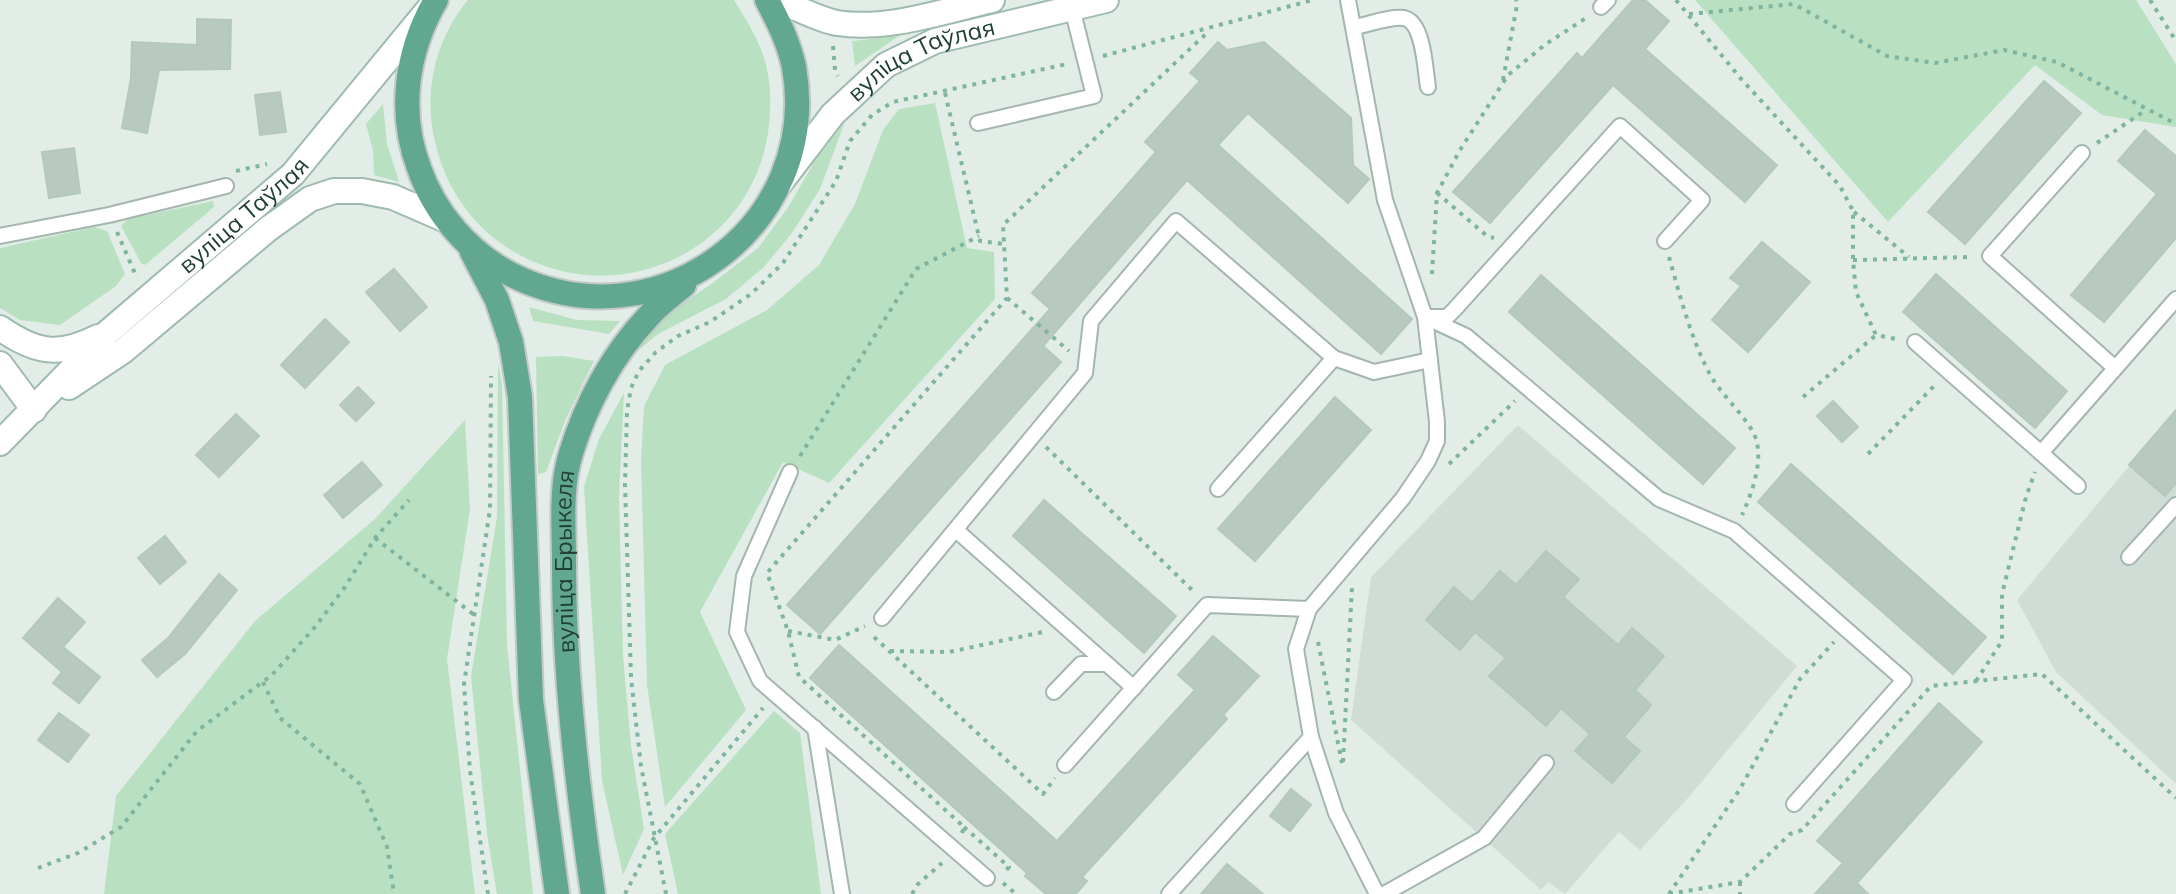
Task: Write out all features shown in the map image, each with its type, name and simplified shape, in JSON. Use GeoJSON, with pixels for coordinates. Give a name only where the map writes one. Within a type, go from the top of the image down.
{"type":"FeatureCollection","features":[{"type":"Feature","properties":{"kind":"main road"},"geometry":{"type":"LineString","coordinates":[[435,1],[418,36],[408,74],[407,112],[412,150],[421,175],[446,220],[470,246],[497,268],[562,294],[597,298],[632,296],[666,287],[698,273],[731,249],[759,219],[779,183],[792,146],[797,106],[793,66],[782,28],[767,0]]}},
{"type":"Feature","properties":{"kind":"main road","name":"вуліца Таўлая"},"geometry":{"type":"LineString","coordinates":[[779,0],[837,23],[886,23],[992,0]]}},
{"type":"Feature","properties":{"kind":"main road","name":"вуліца Таўлая"},"geometry":{"type":"LineString","coordinates":[[779,183],[850,95],[886,65],[935,41],[1106,0]]}},
{"type":"Feature","properties":{"kind":"main road","name":"вуліца Таўлая"},"geometry":{"type":"LineString","coordinates":[[0,443],[107,333],[293,174],[435,1]]}},
{"type":"Feature","properties":{"kind":"main road","name":"вуліца Таўлая"},"geometry":{"type":"LineString","coordinates":[[34,410],[123,351],[268,229],[310,199],[334,191],[362,191],[393,197],[446,220]]}},
{"type":"Feature","properties":{"kind":"main road","name":"вуліца Брыкеля"},"geometry":{"type":"LineString","coordinates":[[470,246],[497,300],[511,342],[520,397],[531,700],[557,894]]}},
{"type":"Feature","properties":{"kind":"main road","name":"вуліца Брыкеля"},"geometry":{"type":"LineString","coordinates":[[593,894],[570,712],[564,593],[564,496],[569,457],[584,416],[616,357],[648,316],[698,273]]}},
{"type":"Feature","properties":{"kind":"main road"},"geometry":{"type":"LineString","coordinates":[[0,328],[37,348],[56,351],[77,348],[107,333]]}},
{"type":"Feature","properties":{"kind":"main road"},"geometry":{"type":"LineString","coordinates":[[0,364],[34,410]]}},
{"type":"Feature","properties":{"kind":"lane"},"geometry":{"type":"LineString","coordinates":[[1348,0],[1385,200],[1425,317],[1437,441],[1428,461],[1403,498],[1309,609],[1296,649],[1311,737],[1336,813],[1377,894]]}},
{"type":"Feature","properties":{"kind":"lane"},"geometry":{"type":"LineString","coordinates":[[978,123],[1094,96],[1072,8]]}},
{"type":"Feature","properties":{"kind":"lane"},"geometry":{"type":"LineString","coordinates":[[1354,27],[1401,17],[1412,21],[1418,30],[1428,87]]}},
{"type":"Feature","properties":{"kind":"lane"},"geometry":{"type":"LineString","coordinates":[[1425,317],[1447,317],[1620,126],[1702,200],[1665,241]]}},
{"type":"Feature","properties":{"kind":"lane"},"geometry":{"type":"LineString","coordinates":[[2082,153],[1990,256],[2115,368]]}},
{"type":"Feature","properties":{"kind":"lane"},"geometry":{"type":"LineString","coordinates":[[0,236],[109,215],[226,186]]}},
{"type":"Feature","properties":{"kind":"lane"},"geometry":{"type":"LineString","coordinates":[[882,618],[1085,373],[1091,321],[1176,221],[1334,358],[1374,372],[1430,360]]}},
{"type":"Feature","properties":{"kind":"lane"},"geometry":{"type":"LineString","coordinates":[[2041,453],[2176,299]]}},
{"type":"Feature","properties":{"kind":"lane"},"geometry":{"type":"LineString","coordinates":[[1425,317],[1466,336],[1659,499],[1734,531],[1904,680],[1794,804]]}},
{"type":"Feature","properties":{"kind":"lane"},"geometry":{"type":"LineString","coordinates":[[1915,342],[2078,486]]}},
{"type":"Feature","properties":{"kind":"lane"},"geometry":{"type":"LineString","coordinates":[[1218,489],[1334,358]]}},
{"type":"Feature","properties":{"kind":"lane"},"geometry":{"type":"LineString","coordinates":[[790,472],[744,576],[737,632],[760,681],[987,878]]}},
{"type":"Feature","properties":{"kind":"lane"},"geometry":{"type":"LineString","coordinates":[[2129,557],[2176,505]]}},
{"type":"Feature","properties":{"kind":"lane"},"geometry":{"type":"LineString","coordinates":[[956,530],[1134,688]]}},
{"type":"Feature","properties":{"kind":"lane"},"geometry":{"type":"LineString","coordinates":[[1065,765],[1207,605],[1309,609]]}},
{"type":"Feature","properties":{"kind":"lane"},"geometry":{"type":"LineString","coordinates":[[1054,692],[1081,664],[1107,664]]}},
{"type":"Feature","properties":{"kind":"lane"},"geometry":{"type":"LineString","coordinates":[[815,728],[842,894]]}},
{"type":"Feature","properties":{"kind":"lane"},"geometry":{"type":"LineString","coordinates":[[1169,894],[1311,737]]}},
{"type":"Feature","properties":{"kind":"lane"},"geometry":{"type":"LineString","coordinates":[[1384,894],[1484,838],[1546,763]]}},
{"type":"Feature","properties":{"kind":"path"},"geometry":{"type":"LineString","coordinates":[[666,894],[641,766],[631,664],[625,485],[627,411],[631,388],[639,371],[656,352],[678,336],[710,322],[751,294],[783,263],[836,181],[850,141],[872,115],[893,102],[1084,60],[1313,0]]}},
{"type":"Feature","properties":{"kind":"path"},"geometry":{"type":"LineString","coordinates":[[1503,83],[1516,0]]}},
{"type":"Feature","properties":{"kind":"path"},"geometry":{"type":"LineString","coordinates":[[1676,0],[1742,80],[1840,186],[1853,211],[1911,259]]}},
{"type":"Feature","properties":{"kind":"path"},"geometry":{"type":"LineString","coordinates":[[2150,0],[2176,41]]}},
{"type":"Feature","properties":{"kind":"path"},"geometry":{"type":"LineString","coordinates":[[1432,276],[1437,193],[1460,150],[1508,75],[1604,4]]}},
{"type":"Feature","properties":{"kind":"path"},"geometry":{"type":"LineString","coordinates":[[1689,14],[1794,4],[1887,56],[1935,63],[2004,50],[2057,62],[2176,124]]}},
{"type":"Feature","properties":{"kind":"path"},"geometry":{"type":"LineString","coordinates":[[837,23],[832,48],[835,70],[850,95],[872,115]]}},
{"type":"Feature","properties":{"kind":"path"},"geometry":{"type":"LineString","coordinates":[[912,894],[918,884],[956,850],[964,827],[799,677],[788,631],[767,573],[1007,298],[1003,225],[1211,29]]}},
{"type":"Feature","properties":{"kind":"path"},"geometry":{"type":"LineString","coordinates":[[945,93],[980,241],[1004,244]]}},
{"type":"Feature","properties":{"kind":"path"},"geometry":{"type":"LineString","coordinates":[[2082,153],[2148,109]]}},
{"type":"Feature","properties":{"kind":"path"},"geometry":{"type":"LineString","coordinates":[[1437,193],[1487,236],[1513,243]]}},
{"type":"Feature","properties":{"kind":"path"},"geometry":{"type":"LineString","coordinates":[[1853,211],[1856,292],[1876,335]]}},
{"type":"Feature","properties":{"kind":"path"},"geometry":{"type":"LineString","coordinates":[[109,215],[140,284]]}},
{"type":"Feature","properties":{"kind":"path"},"geometry":{"type":"LineString","coordinates":[[790,472],[916,269],[979,236]]}},
{"type":"Feature","properties":{"kind":"path"},"geometry":{"type":"LineString","coordinates":[[1665,241],[1683,308],[1712,377],[1755,435],[1757,457],[1753,491],[1734,531]]}},
{"type":"Feature","properties":{"kind":"path"},"geometry":{"type":"LineString","coordinates":[[1853,260],[1990,256]]}},
{"type":"Feature","properties":{"kind":"path"},"geometry":{"type":"LineString","coordinates":[[1007,298],[1086,366]]}},
{"type":"Feature","properties":{"kind":"path"},"geometry":{"type":"LineString","coordinates":[[1876,335],[1915,342]]}},
{"type":"Feature","properties":{"kind":"path"},"geometry":{"type":"LineString","coordinates":[[1803,397],[1876,335]]}},
{"type":"Feature","properties":{"kind":"path"},"geometry":{"type":"LineString","coordinates":[[488,894],[470,771],[464,684],[490,509],[490,370]]}},
{"type":"Feature","properties":{"kind":"path"},"geometry":{"type":"LineString","coordinates":[[1868,454],[1948,372]]}},
{"type":"Feature","properties":{"kind":"path"},"geometry":{"type":"LineString","coordinates":[[1440,475],[1528,388]]}},
{"type":"Feature","properties":{"kind":"path"},"geometry":{"type":"LineString","coordinates":[[1034,436],[1207,605]]}},
{"type":"Feature","properties":{"kind":"path"},"geometry":{"type":"LineString","coordinates":[[1976,681],[2002,641],[2002,594],[2026,497],[2041,453]]}},
{"type":"Feature","properties":{"kind":"path"},"geometry":{"type":"LineString","coordinates":[[38,868],[78,853],[121,827],[197,731],[263,682],[315,627],[345,587],[375,538],[409,500]]}},
{"type":"Feature","properties":{"kind":"path"},"geometry":{"type":"LineString","coordinates":[[375,538],[473,614]]}},
{"type":"Feature","properties":{"kind":"path"},"geometry":{"type":"LineString","coordinates":[[1318,641],[1342,768],[1353,576],[1343,587]]}},
{"type":"Feature","properties":{"kind":"path"},"geometry":{"type":"LineString","coordinates":[[788,631],[835,640],[882,618]]}},
{"type":"Feature","properties":{"kind":"path"},"geometry":{"type":"LineString","coordinates":[[863,627],[1043,794],[1065,765]]}},
{"type":"Feature","properties":{"kind":"path"},"geometry":{"type":"LineString","coordinates":[[889,651],[949,652],[1065,627]]}},
{"type":"Feature","properties":{"kind":"path"},"geometry":{"type":"LineString","coordinates":[[1669,894],[1740,789],[1759,749],[1800,679],[1846,629]]}},
{"type":"Feature","properties":{"kind":"path"},"geometry":{"type":"LineString","coordinates":[[1669,894],[1740,882],[1790,834],[1802,830],[1931,686],[2042,674],[2176,798]]}},
{"type":"Feature","properties":{"kind":"path"},"geometry":{"type":"LineString","coordinates":[[263,682],[280,718],[360,784],[387,847],[394,894]]}},
{"type":"Feature","properties":{"kind":"path"},"geometry":{"type":"LineString","coordinates":[[625,894],[654,838],[775,694]]}},
{"type":"Feature","properties":{"kind":"path"},"geometry":{"type":"LineString","coordinates":[[1740,882],[1740,894]]}},
{"type":"Feature","properties":{"kind":"shaded area"},"geometry":{"type":"Polygon","coordinates":[[[2176,410],[2176,784],[2056,672],[2017,600],[2176,410]]]}},
{"type":"Feature","properties":{"kind":"shaded area"},"geometry":{"type":"Polygon","coordinates":[[[1518,425],[1797,666],[1689,797],[1640,850],[1619,832],[1565,894],[1548,882],[1541,890],[1351,720],[1371,577],[1518,425]]]}},
{"type":"Feature","properties":{"kind":"green space"},"geometry":{"type":"Polygon","coordinates":[[[468,0],[734,0],[753,31],[763,56],[770,102],[769,125],[758,171],[736,210],[705,240],[668,262],[627,274],[584,275],[540,264],[499,242],[476,221],[458,198],[439,157],[432,123],[431,86],[440,49],[468,0]]]}},
{"type":"Feature","properties":{"kind":"green space"},"geometry":{"type":"Polygon","coordinates":[[[1695,0],[2136,0],[2176,64],[2176,127],[2102,115],[2035,65],[1888,222],[1695,0]]]}},
{"type":"Feature","properties":{"kind":"green space"},"geometry":{"type":"Polygon","coordinates":[[[899,36],[855,66],[852,41],[899,36]]]}},
{"type":"Feature","properties":{"kind":"green space"},"geometry":{"type":"Polygon","coordinates":[[[935,103],[967,248],[994,252],[995,299],[829,483],[783,462],[700,612],[746,710],[665,807],[647,685],[641,460],[644,406],[665,365],[767,310],[819,265],[855,204],[883,130],[899,109],[935,103]]]}},
{"type":"Feature","properties":{"kind":"green space"},"geometry":{"type":"Polygon","coordinates":[[[383,104],[387,144],[399,182],[374,175],[373,150],[366,124],[383,104]]]}},
{"type":"Feature","properties":{"kind":"green space"},"geometry":{"type":"Polygon","coordinates":[[[845,122],[820,189],[792,233],[764,267],[726,299],[658,334],[634,354],[654,322],[758,248],[787,209],[816,159],[845,122]]]}},
{"type":"Feature","properties":{"kind":"green space"},"geometry":{"type":"Polygon","coordinates":[[[213,201],[214,207],[145,265],[121,226],[128,219],[213,201]]]}},
{"type":"Feature","properties":{"kind":"green space"},"geometry":{"type":"Polygon","coordinates":[[[94,227],[107,231],[125,274],[116,286],[60,325],[20,320],[0,308],[0,248],[94,227]]]}},
{"type":"Feature","properties":{"kind":"green space"},"geometry":{"type":"Polygon","coordinates":[[[529,307],[577,320],[620,321],[609,334],[533,321],[529,307]]]}},
{"type":"Feature","properties":{"kind":"green space"},"geometry":{"type":"Polygon","coordinates":[[[563,356],[594,361],[565,421],[546,472],[538,474],[536,357],[563,356]]]}},
{"type":"Feature","properties":{"kind":"green space"},"geometry":{"type":"Polygon","coordinates":[[[498,363],[502,383],[507,645],[533,894],[497,894],[487,834],[471,676],[497,517],[498,363]]]}},
{"type":"Feature","properties":{"kind":"green space"},"geometry":{"type":"Polygon","coordinates":[[[624,393],[619,497],[623,656],[631,746],[644,829],[623,875],[602,781],[584,487],[599,439],[624,393]]]}},
{"type":"Feature","properties":{"kind":"green space"},"geometry":{"type":"Polygon","coordinates":[[[465,420],[470,509],[447,659],[475,894],[104,894],[116,796],[255,621],[375,519],[465,420]]]}},
{"type":"Feature","properties":{"kind":"green space"},"geometry":{"type":"Polygon","coordinates":[[[774,711],[800,733],[821,894],[678,894],[665,834],[774,711]]]}},
{"type":"Feature","properties":{"kind":"building"},"geometry":{"type":"Polygon","coordinates":[[[1633,0],[1645,0],[1669,21],[1645,49],[1777,165],[1745,202],[1613,85],[1490,223],[1453,192],[1577,53],[1582,58],[1633,0]]]}},
{"type":"Feature","properties":{"kind":"building"},"geometry":{"type":"Polygon","coordinates":[[[197,19],[231,20],[230,69],[159,70],[147,133],[122,128],[131,78],[132,42],[197,45],[197,19]]]}},
{"type":"Feature","properties":{"kind":"building"},"geometry":{"type":"Polygon","coordinates":[[[1218,42],[1227,50],[1264,42],[1351,118],[1353,165],[1369,179],[1348,203],[1248,113],[1218,145],[1412,319],[1381,354],[1187,180],[1043,346],[1061,362],[820,634],[787,605],[1050,309],[1032,293],[1156,152],[1145,142],[1200,81],[1190,73],[1218,42]]]}},
{"type":"Feature","properties":{"kind":"building"},"geometry":{"type":"Polygon","coordinates":[[[2044,81],[2081,113],[1965,244],[1928,212],[2044,81]]]}},
{"type":"Feature","properties":{"kind":"building"},"geometry":{"type":"Polygon","coordinates":[[[280,92],[286,132],[260,135],[255,95],[280,92]]]}},
{"type":"Feature","properties":{"kind":"building"},"geometry":{"type":"Polygon","coordinates":[[[2145,130],[2176,156],[2176,238],[2104,322],[2071,295],[2157,194],[2118,161],[2145,130]]]}},
{"type":"Feature","properties":{"kind":"building"},"geometry":{"type":"Polygon","coordinates":[[[74,148],[80,193],[49,198],[42,152],[74,148]]]}},
{"type":"Feature","properties":{"kind":"building"},"geometry":{"type":"Polygon","coordinates":[[[1762,242],[1810,282],[1748,352],[1712,320],[1741,286],[1730,278],[1762,242]]]}},
{"type":"Feature","properties":{"kind":"building"},"geometry":{"type":"Polygon","coordinates":[[[394,269],[427,307],[400,331],[366,292],[394,269]]]}},
{"type":"Feature","properties":{"kind":"building"},"geometry":{"type":"Polygon","coordinates":[[[1936,274],[2067,391],[2035,428],[1903,312],[1936,274]]]}},
{"type":"Feature","properties":{"kind":"building"},"geometry":{"type":"Polygon","coordinates":[[[1541,275],[1735,448],[1703,484],[1509,312],[1541,275]]]}},
{"type":"Feature","properties":{"kind":"building"},"geometry":{"type":"Polygon","coordinates":[[[325,319],[349,342],[305,388],[281,365],[325,319]]]}},
{"type":"Feature","properties":{"kind":"building"},"geometry":{"type":"Polygon","coordinates":[[[358,387],[374,403],[356,421],[340,405],[358,387]]]}},
{"type":"Feature","properties":{"kind":"building"},"geometry":{"type":"Polygon","coordinates":[[[1335,397],[1371,430],[1255,561],[1218,529],[1335,397]]]}},
{"type":"Feature","properties":{"kind":"building"},"geometry":{"type":"Polygon","coordinates":[[[1833,401],[1858,427],[1842,442],[1817,416],[1833,401]]]}},
{"type":"Feature","properties":{"kind":"building"},"geometry":{"type":"Polygon","coordinates":[[[2176,410],[2176,483],[2165,496],[2129,465],[2176,410]]]}},
{"type":"Feature","properties":{"kind":"building"},"geometry":{"type":"Polygon","coordinates":[[[236,414],[259,436],[219,477],[196,455],[236,414]]]}},
{"type":"Feature","properties":{"kind":"building"},"geometry":{"type":"Polygon","coordinates":[[[362,462],[382,485],[343,518],[324,495],[362,462]]]}},
{"type":"Feature","properties":{"kind":"building"},"geometry":{"type":"Polygon","coordinates":[[[1791,464],[1986,637],[1953,674],[1758,502],[1791,464]]]}},
{"type":"Feature","properties":{"kind":"building"},"geometry":{"type":"Polygon","coordinates":[[[1044,500],[1176,616],[1144,653],[1013,536],[1044,500]]]}},
{"type":"Feature","properties":{"kind":"building"},"geometry":{"type":"Polygon","coordinates":[[[165,536],[186,562],[160,584],[138,558],[165,536]]]}},
{"type":"Feature","properties":{"kind":"building"},"geometry":{"type":"Polygon","coordinates":[[[1546,551],[1579,579],[1563,597],[1618,645],[1632,628],[1664,656],[1635,690],[1651,705],[1624,737],[1640,751],[1612,783],[1575,751],[1590,734],[1561,708],[1546,726],[1489,676],[1506,658],[1475,632],[1460,650],[1426,620],[1454,587],[1472,603],[1500,571],[1516,585],[1546,551]]]}},
{"type":"Feature","properties":{"kind":"building"},"geometry":{"type":"Polygon","coordinates":[[[219,574],[237,590],[185,654],[157,677],[142,660],[168,638],[219,574]]]}},
{"type":"Feature","properties":{"kind":"building"},"geometry":{"type":"Polygon","coordinates":[[[58,598],[85,622],[63,647],[100,677],[79,703],[53,683],[62,672],[23,638],[58,598]]]}},
{"type":"Feature","properties":{"kind":"building"},"geometry":{"type":"Polygon","coordinates":[[[1213,636],[1259,676],[1223,715],[1227,719],[1082,877],[1087,881],[1076,894],[1046,894],[1025,876],[1027,873],[810,678],[839,645],[1057,841],[1195,690],[1178,675],[1213,636]]]}},
{"type":"Feature","properties":{"kind":"building"},"geometry":{"type":"Polygon","coordinates":[[[1939,703],[1982,742],[1857,883],[1868,894],[1815,894],[1843,863],[1817,841],[1939,703]]]}},
{"type":"Feature","properties":{"kind":"building"},"geometry":{"type":"Polygon","coordinates":[[[59,713],[89,735],[68,762],[38,740],[59,713]]]}},
{"type":"Feature","properties":{"kind":"building"},"geometry":{"type":"Polygon","coordinates":[[[1291,789],[1311,805],[1290,831],[1270,816],[1291,789]]]}},
{"type":"Feature","properties":{"kind":"building"},"geometry":{"type":"Polygon","coordinates":[[[1227,864],[1263,894],[1201,894],[1227,864]]]}}]}
